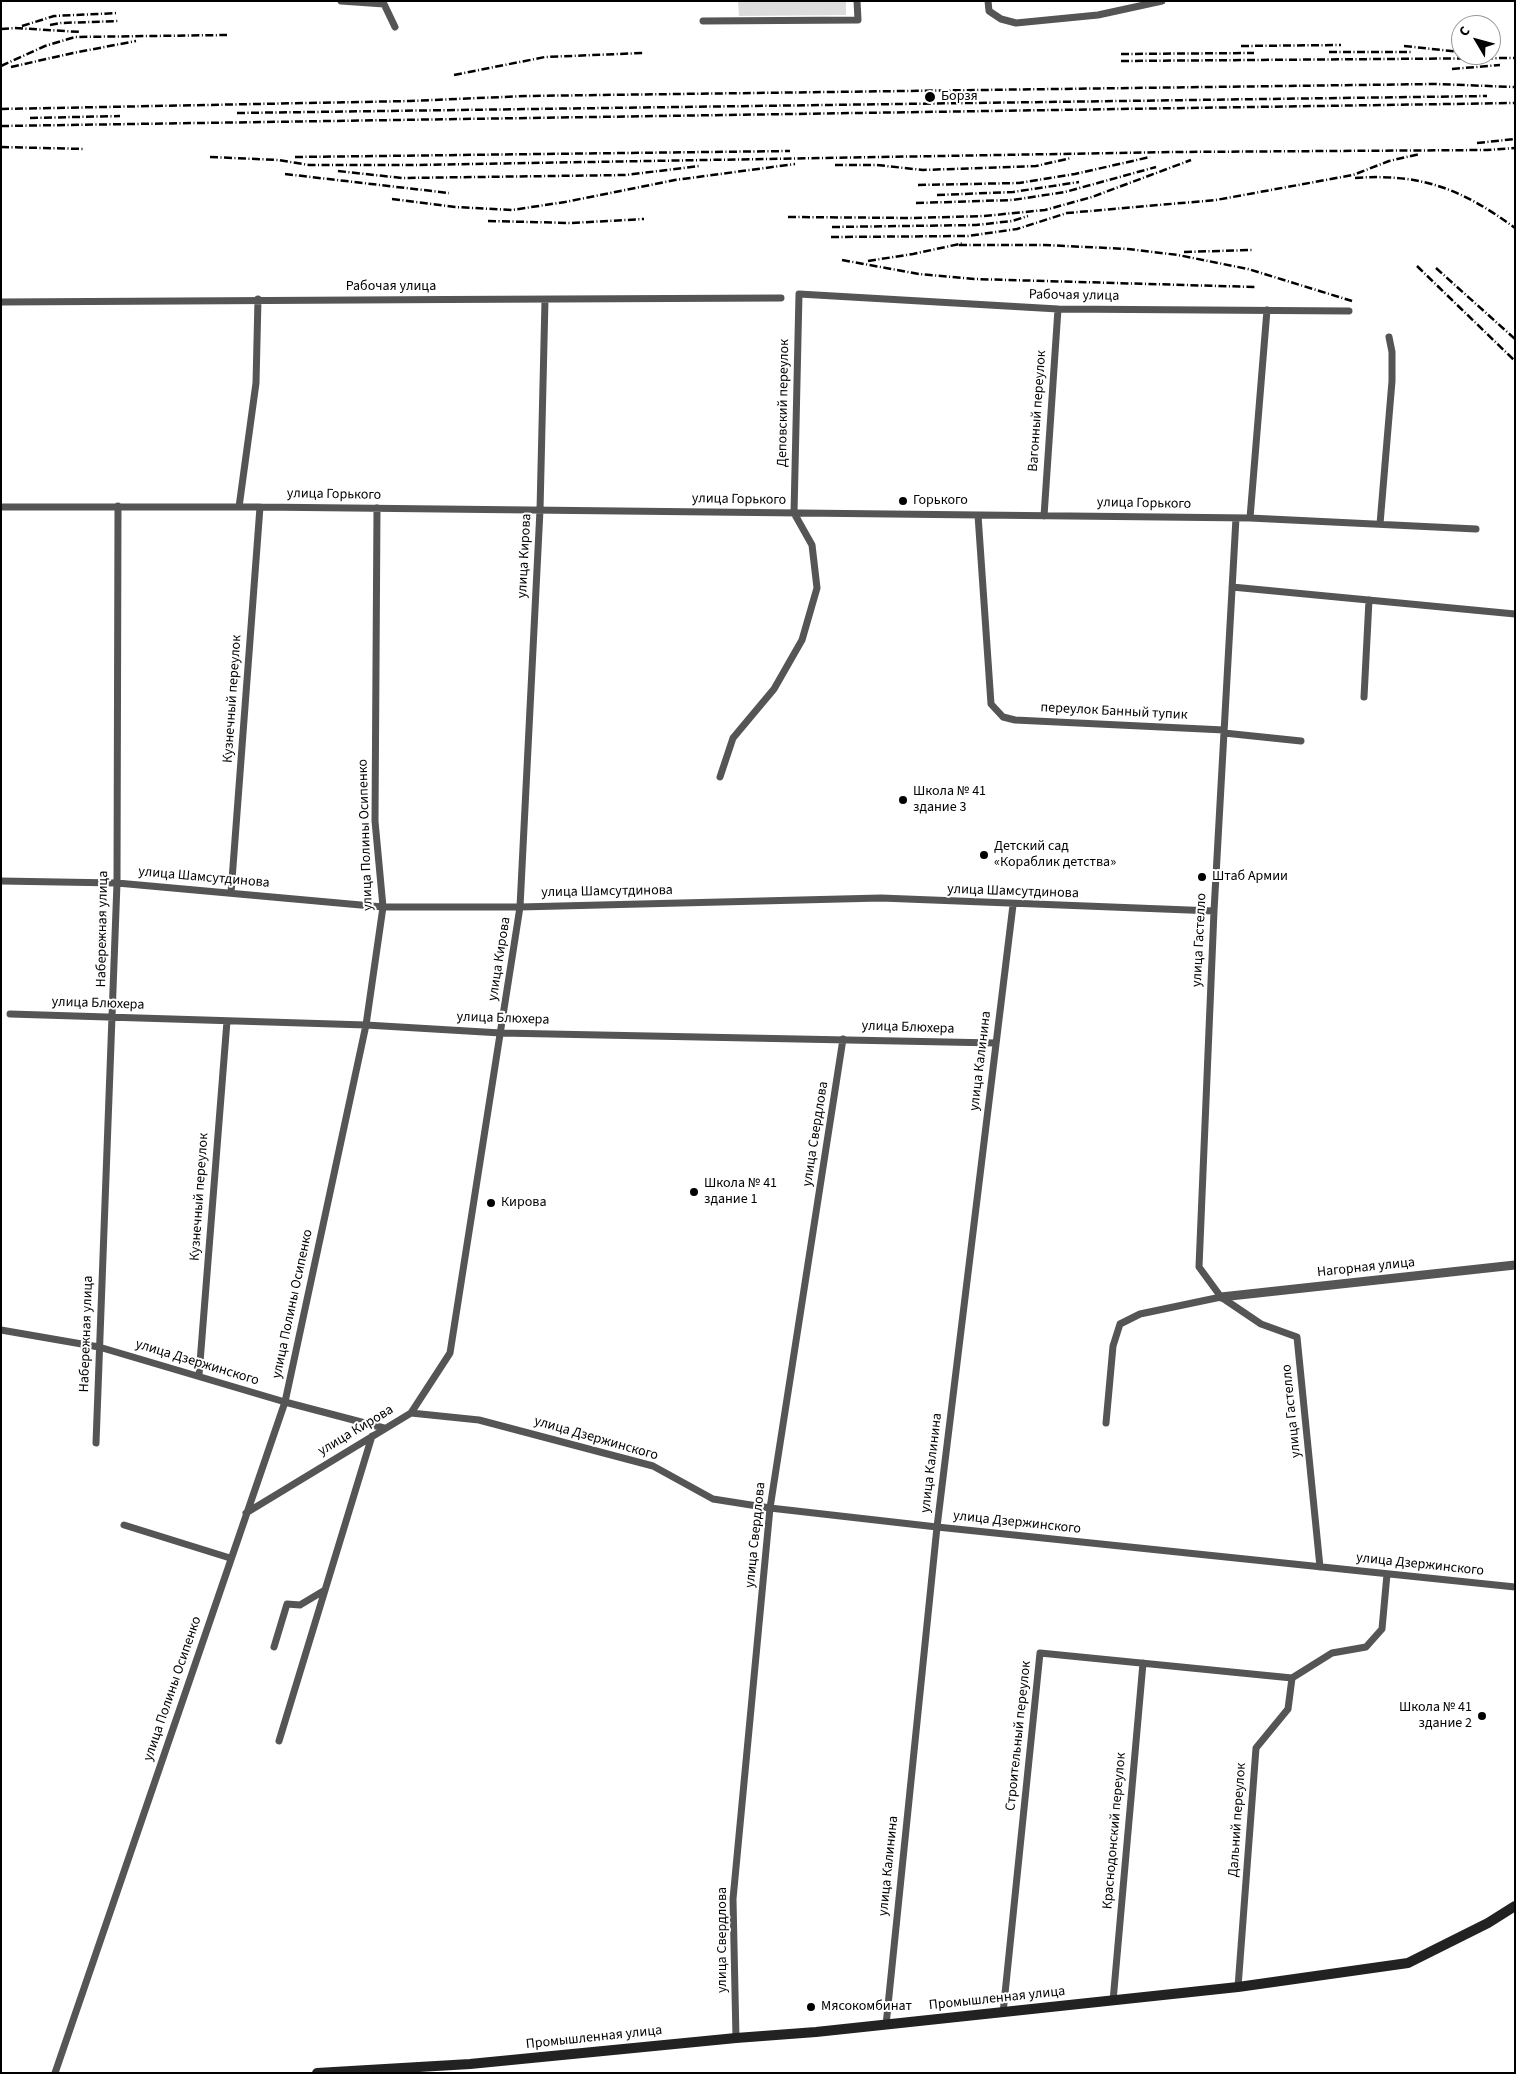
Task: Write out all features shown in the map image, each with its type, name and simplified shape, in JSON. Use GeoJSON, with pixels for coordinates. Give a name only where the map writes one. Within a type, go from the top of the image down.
{"type":"FeatureCollection","features":[{"type":"Feature","properties":{"kind":"main road","name":"Промышленная улица"},"geometry":{"type":"LineString","coordinates":[[317,2073],[469,2068],[736,2038],[886,2025],[1238,1987],[1408,1963],[1488,1923],[1515,1906]]}},
{"type":"Feature","properties":{"kind":"street"},"geometry":{"type":"LineString","coordinates":[[341,1],[384,4],[395,27]]}},
{"type":"Feature","properties":{"kind":"street"},"geometry":{"type":"LineString","coordinates":[[703,21],[858,20],[857,1]]}},
{"type":"Feature","properties":{"kind":"street"},"geometry":{"type":"LineString","coordinates":[[988,1],[989,11],[1001,19],[1016,23],[1098,15],[1162,1]]}},
{"type":"Feature","properties":{"kind":"street","name":"Рабочая улица"},"geometry":{"type":"LineString","coordinates":[[798,294],[1058,309],[1349,311]]}},
{"type":"Feature","properties":{"kind":"street","name":"Деповский переулок"},"geometry":{"type":"LineString","coordinates":[[794,513],[798,294]]}},
{"type":"Feature","properties":{"kind":"street","name":"Рабочая улица"},"geometry":{"type":"LineString","coordinates":[[1,302],[258,299],[545,300],[781,298]]}},
{"type":"Feature","properties":{"kind":"street"},"geometry":{"type":"LineString","coordinates":[[239,506],[256,383],[258,299]]}},
{"type":"Feature","properties":{"kind":"street","name":"улица Кирова"},"geometry":{"type":"LineString","coordinates":[[246,1513],[411,1413],[450,1353],[520,907],[540,510],[545,300]]}},
{"type":"Feature","properties":{"kind":"street","name":"Вагонный переулок"},"geometry":{"type":"LineString","coordinates":[[1044,516],[1058,309]]}},
{"type":"Feature","properties":{"kind":"street"},"geometry":{"type":"LineString","coordinates":[[1250,518],[1266,310]]}},
{"type":"Feature","properties":{"kind":"street"},"geometry":{"type":"LineString","coordinates":[[1380,524],[1392,381],[1390,337]]}},
{"type":"Feature","properties":{"kind":"street","name":"Набережная улица"},"geometry":{"type":"LineString","coordinates":[[96,1444],[117,883],[118,506]]}},
{"type":"Feature","properties":{"kind":"street","name":"улица Горького"},"geometry":{"type":"LineString","coordinates":[[1,507],[239,506],[1250,518],[1476,529]]}},
{"type":"Feature","properties":{"kind":"street","name":"Кузнечный переулок"},"geometry":{"type":"LineString","coordinates":[[231,893],[260,507]]}},
{"type":"Feature","properties":{"kind":"street","name":"улица Полины Осипенко"},"geometry":{"type":"LineString","coordinates":[[55,2073],[285,1402],[366,1025],[383,907],[375,821],[376,508]]}},
{"type":"Feature","properties":{"kind":"street"},"geometry":{"type":"LineString","coordinates":[[720,777],[733,738],[774,689],[802,640],[817,588],[812,545],[794,513]]}},
{"type":"Feature","properties":{"kind":"street","name":"переулок Банный тупик"},"geometry":{"type":"LineString","coordinates":[[978,515],[991,704],[1003,717],[1015,720],[1224,732],[1301,741]]}},
{"type":"Feature","properties":{"kind":"street","name":"улица Гастелло"},"geometry":{"type":"LineString","coordinates":[[1236,518],[1214,911],[1199,1267],[1221,1297],[1261,1324],[1297,1337],[1320,1567]]}},
{"type":"Feature","properties":{"kind":"street"},"geometry":{"type":"LineString","coordinates":[[1232,587],[1515,614]]}},
{"type":"Feature","properties":{"kind":"street"},"geometry":{"type":"LineString","coordinates":[[1364,697],[1369,600]]}},
{"type":"Feature","properties":{"kind":"street","name":"улица Шамсутдинова"},"geometry":{"type":"LineString","coordinates":[[1,881],[117,883],[383,907],[520,907],[881,898],[1013,905],[1214,911]]}},
{"type":"Feature","properties":{"kind":"street","name":"улица Калинина"},"geometry":{"type":"LineString","coordinates":[[886,2025],[937,1527],[1013,905]]}},
{"type":"Feature","properties":{"kind":"street","name":"улица Блюхера"},"geometry":{"type":"LineString","coordinates":[[10,1014],[366,1025],[501,1032],[996,1043]]}},
{"type":"Feature","properties":{"kind":"street","name":"Кузнечный переулок"},"geometry":{"type":"LineString","coordinates":[[199,1375],[227,1021]]}},
{"type":"Feature","properties":{"kind":"street","name":"улица Свердлова"},"geometry":{"type":"LineString","coordinates":[[736,2038],[733,1899],[770,1508],[843,1039]]}},
{"type":"Feature","properties":{"kind":"street","name":"Нагорная улица"},"geometry":{"type":"LineString","coordinates":[[1221,1297],[1515,1266]]}},
{"type":"Feature","properties":{"kind":"street"},"geometry":{"type":"LineString","coordinates":[[1106,1423],[1113,1346],[1120,1324],[1140,1314],[1221,1297]]}},
{"type":"Feature","properties":{"kind":"street","name":"улица Дзержинского"},"geometry":{"type":"LineString","coordinates":[[1,1330],[99,1347],[199,1375],[285,1402],[384,1428]]}},
{"type":"Feature","properties":{"kind":"street","name":"улица Дзержинского"},"geometry":{"type":"LineString","coordinates":[[411,1413],[479,1420],[643,1463],[653,1466],[712,1499],[770,1508],[937,1527],[1515,1587]]}},
{"type":"Feature","properties":{"kind":"street"},"geometry":{"type":"LineString","coordinates":[[279,1741],[372,1436]]}},
{"type":"Feature","properties":{"kind":"street"},"geometry":{"type":"LineString","coordinates":[[124,1525],[230,1558]]}},
{"type":"Feature","properties":{"kind":"street"},"geometry":{"type":"LineString","coordinates":[[1292,1678],[1332,1653],[1366,1647],[1382,1629],[1386,1574]]}},
{"type":"Feature","properties":{"kind":"street"},"geometry":{"type":"LineString","coordinates":[[274,1647],[287,1604],[300,1606],[325,1590]]}},
{"type":"Feature","properties":{"kind":"street","name":"Строительный переулок"},"geometry":{"type":"LineString","coordinates":[[1003,2013],[1040,1653],[1292,1678]]}},
{"type":"Feature","properties":{"kind":"street","name":"Краснодонский переулок"},"geometry":{"type":"LineString","coordinates":[[1113,2001],[1143,1663]]}},
{"type":"Feature","properties":{"kind":"street","name":"Дальний переулок"},"geometry":{"type":"LineString","coordinates":[[1238,1987],[1256,1748],[1288,1709],[1292,1678]]}},
{"type":"Feature","properties":{"kind":"shaded area"},"geometry":{"type":"Polygon","coordinates":[[[738,1],[846,1],[846,15],[739,16],[738,1]]]}},
{"type":"Feature","properties":{"kind":"railway"},"geometry":{"type":"LineString","coordinates":[[22,26],[54,16],[118,13]]}},
{"type":"Feature","properties":{"kind":"railway"},"geometry":{"type":"LineString","coordinates":[[50,25],[118,21]]}},
{"type":"Feature","properties":{"kind":"railway"},"geometry":{"type":"LineString","coordinates":[[1,29],[15,28],[81,32]]}},
{"type":"Feature","properties":{"kind":"railway"},"geometry":{"type":"LineString","coordinates":[[1,66],[45,46],[75,37],[227,35]]}},
{"type":"Feature","properties":{"kind":"railway"},"geometry":{"type":"LineString","coordinates":[[11,67],[136,41]]}},
{"type":"Feature","properties":{"kind":"railway"},"geometry":{"type":"LineString","coordinates":[[1241,46],[1341,45]]}},
{"type":"Feature","properties":{"kind":"railway"},"geometry":{"type":"LineString","coordinates":[[1404,46],[1451,51]]}},
{"type":"Feature","properties":{"kind":"railway"},"geometry":{"type":"LineString","coordinates":[[1329,52],[1411,52]]}},
{"type":"Feature","properties":{"kind":"railway"},"geometry":{"type":"LineString","coordinates":[[454,75],[545,57],[643,53]]}},
{"type":"Feature","properties":{"kind":"railway"},"geometry":{"type":"LineString","coordinates":[[1121,54],[1254,53]]}},
{"type":"Feature","properties":{"kind":"railway"},"geometry":{"type":"LineString","coordinates":[[1121,61],[1515,58]]}},
{"type":"Feature","properties":{"kind":"railway"},"geometry":{"type":"LineString","coordinates":[[1452,69],[1500,65]]}},
{"type":"Feature","properties":{"kind":"railway"},"geometry":{"type":"LineString","coordinates":[[1,109],[410,101],[525,96],[1435,84],[1515,87]]}},
{"type":"Feature","properties":{"kind":"railway"},"geometry":{"type":"LineString","coordinates":[[237,113],[1487,96]]}},
{"type":"Feature","properties":{"kind":"railway"},"geometry":{"type":"LineString","coordinates":[[1,126],[1515,103]]}},
{"type":"Feature","properties":{"kind":"railway"},"geometry":{"type":"LineString","coordinates":[[30,118],[120,116]]}},
{"type":"Feature","properties":{"kind":"railway"},"geometry":{"type":"LineString","coordinates":[[1477,143],[1515,139]]}},
{"type":"Feature","properties":{"kind":"railway"},"geometry":{"type":"LineString","coordinates":[[1,147],[85,149]]}},
{"type":"Feature","properties":{"kind":"railway"},"geometry":{"type":"LineString","coordinates":[[210,157],[278,160],[309,165],[413,165],[1174,152],[1487,150],[1515,148]]}},
{"type":"Feature","properties":{"kind":"railway"},"geometry":{"type":"LineString","coordinates":[[295,157],[790,151]]}},
{"type":"Feature","properties":{"kind":"railway"},"geometry":{"type":"LineString","coordinates":[[831,237],[968,236],[1017,229],[1067,213],[1216,200],[1353,175],[1389,161],[1420,154]]}},
{"type":"Feature","properties":{"kind":"railway"},"geometry":{"type":"LineString","coordinates":[[918,185],[1019,183],[1075,174],[1150,157]]}},
{"type":"Feature","properties":{"kind":"railway"},"geometry":{"type":"LineString","coordinates":[[835,165],[877,165],[923,170],[1036,166],[1071,158]]}},
{"type":"Feature","properties":{"kind":"railway"},"geometry":{"type":"LineString","coordinates":[[788,217],[913,218],[984,216],[1045,210],[1092,197],[1191,160]]}},
{"type":"Feature","properties":{"kind":"railway"},"geometry":{"type":"LineString","coordinates":[[392,199],[455,207],[512,210],[565,202],[675,180],[795,164]]}},
{"type":"Feature","properties":{"kind":"railway"},"geometry":{"type":"LineString","coordinates":[[338,171],[402,178],[626,175],[699,166]]}},
{"type":"Feature","properties":{"kind":"railway"},"geometry":{"type":"LineString","coordinates":[[916,203],[1013,200],[1065,192],[1156,167]]}},
{"type":"Feature","properties":{"kind":"railway"},"geometry":{"type":"LineString","coordinates":[[285,174],[449,193]]}},
{"type":"Feature","properties":{"kind":"railway"},"geometry":{"type":"LineString","coordinates":[[1355,178],[1379,177],[1421,181],[1477,203],[1515,228]]}},
{"type":"Feature","properties":{"kind":"railway"},"geometry":{"type":"LineString","coordinates":[[937,195],[1013,192],[1079,182]]}},
{"type":"Feature","properties":{"kind":"railway"},"geometry":{"type":"LineString","coordinates":[[832,227],[976,225],[1012,221],[1028,216]]}},
{"type":"Feature","properties":{"kind":"railway"},"geometry":{"type":"LineString","coordinates":[[488,221],[571,223],[644,219]]}},
{"type":"Feature","properties":{"kind":"railway"},"geometry":{"type":"LineString","coordinates":[[868,261],[964,243]]}},
{"type":"Feature","properties":{"kind":"railway"},"geometry":{"type":"LineString","coordinates":[[959,245],[1044,245],[1128,249],[1178,255],[1248,269],[1352,301]]}},
{"type":"Feature","properties":{"kind":"railway"},"geometry":{"type":"LineString","coordinates":[[1184,252],[1252,250]]}},
{"type":"Feature","properties":{"kind":"railway"},"geometry":{"type":"LineString","coordinates":[[842,260],[919,274],[974,279],[1255,287]]}},
{"type":"Feature","properties":{"kind":"railway"},"geometry":{"type":"LineString","coordinates":[[1417,266],[1515,361]]}},
{"type":"Feature","properties":{"kind":"railway"},"geometry":{"type":"LineString","coordinates":[[1436,268],[1515,339]]}},
{"type":"Feature","properties":{"kind":"place","name":"Борзя"},"geometry":{"type":"Point","coordinates":[930,97]}},
{"type":"Feature","properties":{"kind":"place","name":"Горького"},"geometry":{"type":"Point","coordinates":[903,501]}},
{"type":"Feature","properties":{"kind":"place","name":"Школа № 41 здание 3"},"geometry":{"type":"Point","coordinates":[903,800]}},
{"type":"Feature","properties":{"kind":"place","name":"Детский сад «Кораблик детства»"},"geometry":{"type":"Point","coordinates":[984,855]}},
{"type":"Feature","properties":{"kind":"place","name":"Штаб Армии"},"geometry":{"type":"Point","coordinates":[1202,877]}},
{"type":"Feature","properties":{"kind":"place","name":"Школа № 41 здание 1"},"geometry":{"type":"Point","coordinates":[694,1192]}},
{"type":"Feature","properties":{"kind":"place","name":"Кирова"},"geometry":{"type":"Point","coordinates":[491,1203]}},
{"type":"Feature","properties":{"kind":"place","name":"Школа № 41 здание 2"},"geometry":{"type":"Point","coordinates":[1482,1716]}},
{"type":"Feature","properties":{"kind":"place","name":"Мясокомбинат"},"geometry":{"type":"Point","coordinates":[811,2007]}}]}
